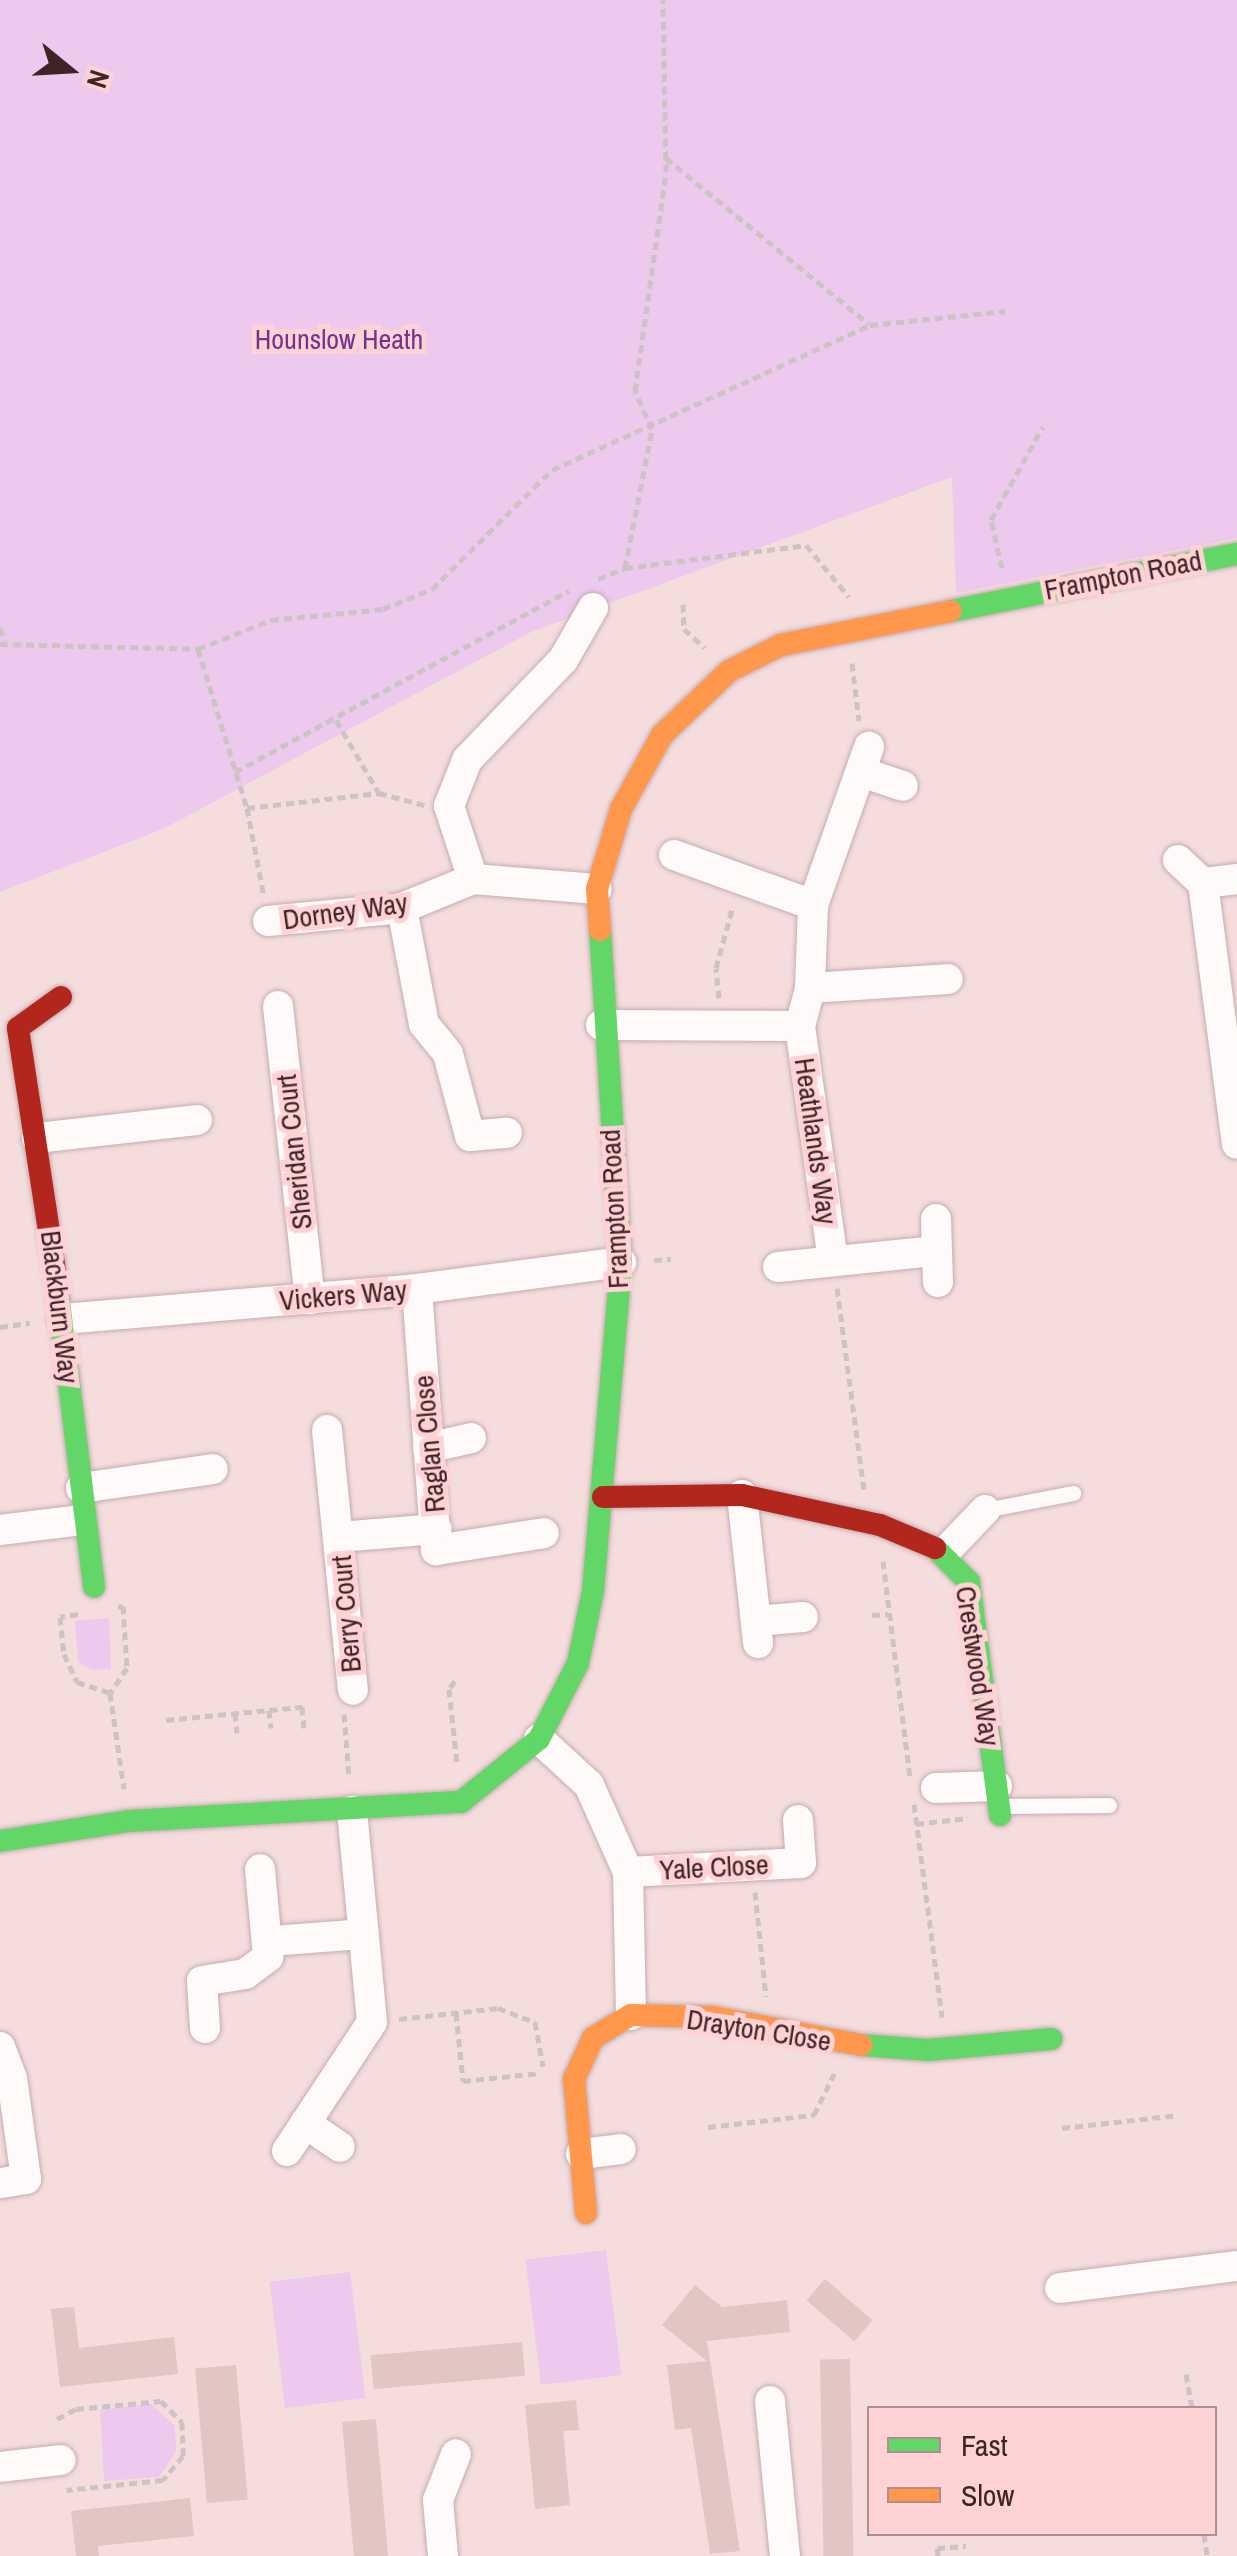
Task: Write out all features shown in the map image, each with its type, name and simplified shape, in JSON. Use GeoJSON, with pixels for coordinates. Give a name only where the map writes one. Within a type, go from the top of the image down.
{"type":"FeatureCollection","features":[{"type":"Feature","properties":{"kind":"street","name":"Frampton Road"},"geometry":{"type":"LineString","coordinates":[[462,1802],[539,1739],[578,1663],[603,1497],[621,1262],[601,1026],[596,889],[620,809],[662,735],[728,671],[781,645],[859,624],[1237,554]]}},
{"type":"Feature","properties":{"kind":"street"},"geometry":{"type":"LineString","coordinates":[[473,879],[451,812],[467,760],[562,660],[588,592]]}},
{"type":"Feature","properties":{"kind":"street"},"geometry":{"type":"LineString","coordinates":[[865,759],[902,786]]}},
{"type":"Feature","properties":{"kind":"street","name":"Heathlands Way"},"geometry":{"type":"LineString","coordinates":[[778,1268],[833,1261],[800,1026],[810,988],[814,905],[865,759]]}},
{"type":"Feature","properties":{"kind":"street"},"geometry":{"type":"LineString","coordinates":[[674,854],[814,905]]}},
{"type":"Feature","properties":{"kind":"street"},"geometry":{"type":"LineString","coordinates":[[1178,860],[1203,883],[1237,1144]]}},
{"type":"Feature","properties":{"kind":"street","name":"Dorney Way"},"geometry":{"type":"LineString","coordinates":[[268,921],[402,908],[473,879],[596,889]]}},
{"type":"Feature","properties":{"kind":"street"},"geometry":{"type":"LineString","coordinates":[[1203,883],[1237,880]]}},
{"type":"Feature","properties":{"kind":"street"},"geometry":{"type":"LineString","coordinates":[[402,908],[424,1024],[448,1054],[470,1136],[507,1133]]}},
{"type":"Feature","properties":{"kind":"street"},"geometry":{"type":"LineString","coordinates":[[810,988],[948,979]]}},
{"type":"Feature","properties":{"kind":"street","name":"Blackburn Way"},"geometry":{"type":"LineString","coordinates":[[60,998],[9,1024],[37,1138],[63,1319],[81,1520],[95,1599]]}},
{"type":"Feature","properties":{"kind":"street","name":"Sheridan Court"},"geometry":{"type":"LineString","coordinates":[[278,1006],[310,1298]]}},
{"type":"Feature","properties":{"kind":"street","name":"Heathlands Way"},"geometry":{"type":"LineString","coordinates":[[601,1026],[800,1026]]}},
{"type":"Feature","properties":{"kind":"street"},"geometry":{"type":"LineString","coordinates":[[37,1138],[197,1120]]}},
{"type":"Feature","properties":{"kind":"street"},"geometry":{"type":"LineString","coordinates":[[936,1219],[938,1282]]}},
{"type":"Feature","properties":{"kind":"street"},"geometry":{"type":"LineString","coordinates":[[833,1261],[936,1251]]}},
{"type":"Feature","properties":{"kind":"street","name":"Vickers Way"},"geometry":{"type":"LineString","coordinates":[[63,1319],[416,1289],[621,1262]]}},
{"type":"Feature","properties":{"kind":"street","name":"Raglan Close"},"geometry":{"type":"LineString","coordinates":[[416,1289],[436,1550],[544,1533]]}},
{"type":"Feature","properties":{"kind":"street","name":"Berry Court"},"geometry":{"type":"LineString","coordinates":[[327,1430],[353,1690]]}},
{"type":"Feature","properties":{"kind":"street"},"geometry":{"type":"LineString","coordinates":[[428,1448],[470,1438]]}},
{"type":"Feature","properties":{"kind":"street"},"geometry":{"type":"LineString","coordinates":[[81,1488],[213,1469]]}},
{"type":"Feature","properties":{"kind":"street"},"geometry":{"type":"LineString","coordinates":[[742,1495],[757,1632],[803,1617]]}},
{"type":"Feature","properties":{"kind":"street","name":"Crestwood Way"},"geometry":{"type":"LineString","coordinates":[[603,1497],[742,1495],[880,1524],[946,1552],[970,1582],[999,1803],[936,1788]]}},
{"type":"Feature","properties":{"kind":"street","name":"Crestwood Way"},"geometry":{"type":"LineString","coordinates":[[946,1552],[984,1510]]}},
{"type":"Feature","properties":{"kind":"street"},"geometry":{"type":"LineString","coordinates":[[0,1530],[81,1520]]}},
{"type":"Feature","properties":{"kind":"street","name":"Berry Court"},"geometry":{"type":"LineString","coordinates":[[339,1537],[437,1528]]}},
{"type":"Feature","properties":{"kind":"street"},"geometry":{"type":"LineString","coordinates":[[539,1739],[589,1784],[628,1872],[631,2015],[593,2038],[574,2079],[586,2213]]}},
{"type":"Feature","properties":{"kind":"street"},"geometry":{"type":"LineString","coordinates":[[0,1841],[129,1821],[462,1802]]}},
{"type":"Feature","properties":{"kind":"street"},"geometry":{"type":"LineString","coordinates":[[287,2150],[372,2022],[352,1811]]}},
{"type":"Feature","properties":{"kind":"street","name":"Yale Close"},"geometry":{"type":"LineString","coordinates":[[628,1872],[752,1865],[802,1877],[798,1820]]}},
{"type":"Feature","properties":{"kind":"street"},"geometry":{"type":"LineString","coordinates":[[205,2028],[202,1980],[259,1967],[270,1941],[260,1869]]}},
{"type":"Feature","properties":{"kind":"street"},"geometry":{"type":"LineString","coordinates":[[270,1941],[364,1934]]}},
{"type":"Feature","properties":{"kind":"street","name":"Drayton Close"},"geometry":{"type":"LineString","coordinates":[[631,2015],[713,2017],[844,2043],[947,2051],[1052,2039]]}},
{"type":"Feature","properties":{"kind":"street"},"geometry":{"type":"LineString","coordinates":[[0,2047],[12,2078],[26,2179],[0,2183]]}},
{"type":"Feature","properties":{"kind":"street"},"geometry":{"type":"LineString","coordinates":[[305,2123],[340,2147]]}},
{"type":"Feature","properties":{"kind":"street"},"geometry":{"type":"LineString","coordinates":[[580,2154],[622,2149]]}},
{"type":"Feature","properties":{"kind":"street"},"geometry":{"type":"LineString","coordinates":[[1060,2288],[1237,2266]]}},
{"type":"Feature","properties":{"kind":"street"},"geometry":{"type":"LineString","coordinates":[[770,2401],[785,2556]]}},
{"type":"Feature","properties":{"kind":"street"},"geometry":{"type":"LineString","coordinates":[[443,2556],[438,2500],[456,2454]]}},
{"type":"Feature","properties":{"kind":"street"},"geometry":{"type":"LineString","coordinates":[[0,2467],[62,2475]]}},
{"type":"Feature","properties":{"kind":"lane"},"geometry":{"type":"LineString","coordinates":[[984,1510],[1072,1493]]}},
{"type":"Feature","properties":{"kind":"lane"},"geometry":{"type":"LineString","coordinates":[[999,1803],[1109,1805]]}},
{"type":"Feature","properties":{"kind":"path"},"geometry":{"type":"LineString","coordinates":[[626,568],[652,429],[635,390],[666,158],[663,0]]}},
{"type":"Feature","properties":{"kind":"path"},"geometry":{"type":"LineString","coordinates":[[666,158],[870,325]]}},
{"type":"Feature","properties":{"kind":"path"},"geometry":{"type":"LineString","coordinates":[[0,628],[3,642],[198,648],[272,620],[383,609],[432,590],[552,470],[652,429],[870,325],[1005,311]]}},
{"type":"Feature","properties":{"kind":"path"},"geometry":{"type":"LineString","coordinates":[[1008,596],[991,520],[1043,426]]}},
{"type":"Feature","properties":{"kind":"path"},"geometry":{"type":"LineString","coordinates":[[236,772],[588,592],[626,568],[806,546],[859,624],[858,719],[865,759]]}},
{"type":"Feature","properties":{"kind":"path"},"geometry":{"type":"LineString","coordinates":[[683,604],[684,629],[728,671]]}},
{"type":"Feature","properties":{"kind":"path"},"geometry":{"type":"LineString","coordinates":[[198,648],[246,808],[268,921]]}},
{"type":"Feature","properties":{"kind":"path"},"geometry":{"type":"LineString","coordinates":[[336,720],[378,793]]}},
{"type":"Feature","properties":{"kind":"path"},"geometry":{"type":"LineString","coordinates":[[246,808],[378,793],[451,812]]}},
{"type":"Feature","properties":{"kind":"path"},"geometry":{"type":"LineString","coordinates":[[722,1026],[716,968],[744,880]]}},
{"type":"Feature","properties":{"kind":"path"},"geometry":{"type":"LineString","coordinates":[[833,1261],[866,1506],[880,1524]]}},
{"type":"Feature","properties":{"kind":"path"},"geometry":{"type":"LineString","coordinates":[[95,1599],[60,1617],[64,1654],[77,1682],[110,1692]]}},
{"type":"Feature","properties":{"kind":"path"},"geometry":{"type":"LineString","coordinates":[[110,1608],[124,1606],[126,1668],[110,1692],[129,1821]]}},
{"type":"Feature","properties":{"kind":"path"},"geometry":{"type":"LineString","coordinates":[[872,1615],[888,1614]]}},
{"type":"Feature","properties":{"kind":"path"},"geometry":{"type":"LineString","coordinates":[[456,1681],[449,1690],[462,1802]]}},
{"type":"Feature","properties":{"kind":"path"},"geometry":{"type":"LineString","coordinates":[[352,1811],[343,1703],[353,1690]]}},
{"type":"Feature","properties":{"kind":"path"},"geometry":{"type":"LineString","coordinates":[[166,1720],[302,1707],[304,1728]]}},
{"type":"Feature","properties":{"kind":"path"},"geometry":{"type":"LineString","coordinates":[[269,1710],[271,1728]]}},
{"type":"Feature","properties":{"kind":"path"},"geometry":{"type":"LineString","coordinates":[[235,1713],[237,1733]]}},
{"type":"Feature","properties":{"kind":"path"},"geometry":{"type":"LineString","coordinates":[[752,1865],[770,2028]]}},
{"type":"Feature","properties":{"kind":"path"},"geometry":{"type":"LineString","coordinates":[[372,2022],[498,2008],[535,2022],[545,2073],[463,2081],[456,2013]]}},
{"type":"Feature","properties":{"kind":"path"},"geometry":{"type":"LineString","coordinates":[[708,2127],[814,2115],[844,2043]]}},
{"type":"Feature","properties":{"kind":"path"},"geometry":{"type":"LineString","coordinates":[[1062,2128],[1178,2115]]}},
{"type":"Feature","properties":{"kind":"path"},"geometry":{"type":"LineString","coordinates":[[1186,2374],[1192,2406]]}},
{"type":"Feature","properties":{"kind":"path"},"geometry":{"type":"LineString","coordinates":[[57,2419],[76,2409],[161,2401],[182,2422],[183,2456],[163,2480],[62,2475]]}},
{"type":"Feature","properties":{"kind":"path"},"geometry":{"type":"LineString","coordinates":[[938,2556],[936,2548],[966,2546]]}},
{"type":"Feature","properties":{"kind":"green space","name":"Hounslow Heath"},"geometry":{"type":"Polygon","coordinates":[[[0,0],[1237,0],[1237,538],[956,593],[952,477],[531,632],[163,829],[0,892],[0,0]]]}},
{"type":"Feature","properties":{"kind":"green space"},"geometry":{"type":"Polygon","coordinates":[[[109,1618],[111,1669],[92,1670],[78,1662],[75,1621],[109,1618]]]}},
{"type":"Feature","properties":{"kind":"green space"},"geometry":{"type":"Polygon","coordinates":[[[606,2250],[621,2375],[541,2385],[526,2260],[606,2250]]]}},
{"type":"Feature","properties":{"kind":"green space"},"geometry":{"type":"Polygon","coordinates":[[[350,2272],[365,2398],[285,2408],[270,2282],[350,2272]]]}},
{"type":"Feature","properties":{"kind":"green space"},"geometry":{"type":"Polygon","coordinates":[[[151,2404],[175,2426],[176,2452],[159,2477],[104,2481],[100,2410],[151,2404]]]}},
{"type":"Feature","properties":{"kind":"building"},"geometry":{"type":"Polygon","coordinates":[[[825,2279],[873,2320],[854,2341],[807,2300],[825,2279]]]}},
{"type":"Feature","properties":{"kind":"building"},"geometry":{"type":"Polygon","coordinates":[[[695,2285],[722,2307],[787,2300],[790,2332],[707,2341],[740,2551],[710,2554],[691,2428],[675,2430],[667,2365],[707,2361],[662,2325],[695,2285]]]}},
{"type":"Feature","properties":{"kind":"building"},"geometry":{"type":"Polygon","coordinates":[[[74,2307],[79,2348],[174,2337],[178,2374],[60,2387],[51,2309],[74,2307]]]}},
{"type":"Feature","properties":{"kind":"building"},"geometry":{"type":"Polygon","coordinates":[[[522,2342],[525,2376],[374,2389],[371,2355],[522,2342]]]}},
{"type":"Feature","properties":{"kind":"building"},"geometry":{"type":"Polygon","coordinates":[[[850,2359],[853,2556],[823,2556],[820,2360],[850,2359]]]}},
{"type":"Feature","properties":{"kind":"building"},"geometry":{"type":"Polygon","coordinates":[[[236,2365],[248,2499],[207,2503],[195,2369],[236,2365]]]}},
{"type":"Feature","properties":{"kind":"building"},"geometry":{"type":"Polygon","coordinates":[[[576,2400],[579,2430],[563,2431],[570,2505],[535,2509],[525,2405],[576,2400]]]}},
{"type":"Feature","properties":{"kind":"building"},"geometry":{"type":"Polygon","coordinates":[[[376,2419],[388,2556],[354,2556],[342,2422],[376,2419]]]}},
{"type":"Feature","properties":{"kind":"building"},"geometry":{"type":"Polygon","coordinates":[[[190,2498],[194,2536],[98,2546],[99,2556],[76,2556],[71,2511],[190,2498]]]}},
{"type":"Feature","properties":{"kind":"traffic: fast"},"geometry":{"type":"LineString","coordinates":[[951,611],[1237,554]]}},
{"type":"Feature","properties":{"kind":"traffic: fast"},"geometry":{"type":"LineString","coordinates":[[0,1841],[129,1821],[461,1802],[539,1739],[578,1663],[593,1591],[621,1262],[600,930]]}},
{"type":"Feature","properties":{"kind":"traffic: fast"},"geometry":{"type":"LineString","coordinates":[[56,1277],[94,1587]]}},
{"type":"Feature","properties":{"kind":"traffic: fast"},"geometry":{"type":"LineString","coordinates":[[935,1548],[969,1582],[1000,1815]]}},
{"type":"Feature","properties":{"kind":"traffic: fast"},"geometry":{"type":"LineString","coordinates":[[861,2045],[928,2050],[1052,2039]]}},
{"type":"Feature","properties":{"kind":"traffic: slow"},"geometry":{"type":"LineString","coordinates":[[600,930],[597,889],[621,809],[662,735],[729,671],[781,645],[951,611]]}},
{"type":"Feature","properties":{"kind":"traffic: slow"},"geometry":{"type":"LineString","coordinates":[[586,2213],[574,2079],[593,2038],[631,2015],[713,2017],[861,2045]]}},
{"type":"Feature","properties":{"kind":"traffic: jam"},"geometry":{"type":"LineString","coordinates":[[56,1277],[18,1028],[61,997]]}},
{"type":"Feature","properties":{"kind":"traffic: jam"},"geometry":{"type":"LineString","coordinates":[[603,1497],[742,1495],[880,1525],[935,1548]]}}]}
